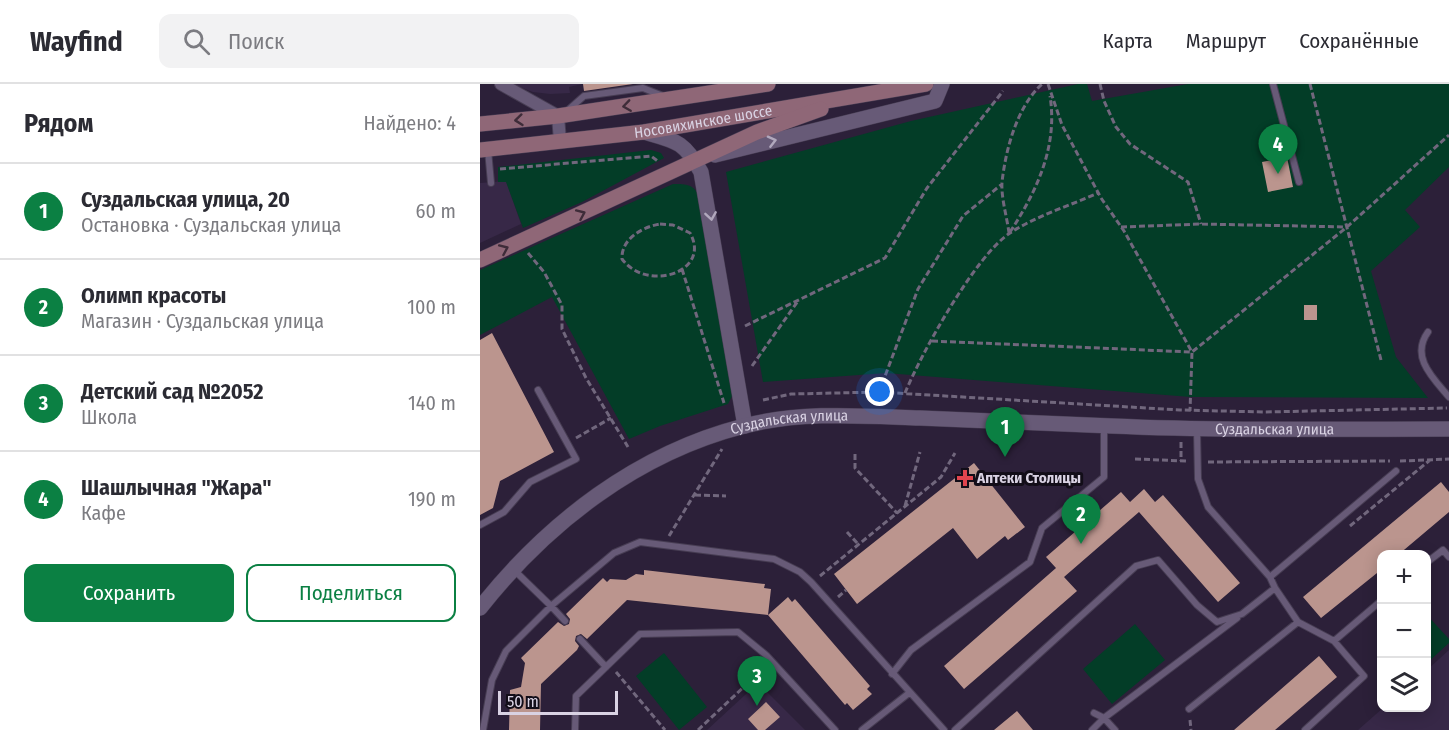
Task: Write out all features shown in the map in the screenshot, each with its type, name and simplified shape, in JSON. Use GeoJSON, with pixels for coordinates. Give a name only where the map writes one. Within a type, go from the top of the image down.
{"type":"FeatureCollection","features":[{"type":"Feature","properties":{"kind":"main road","name":"Носовихинское шоссе"},"geometry":{"type":"LineString","coordinates":[[480,124],[560,116],[768,84]]}},
{"type":"Feature","properties":{"kind":"main road","name":"Носовихинское шоссе"},"geometry":{"type":"LineString","coordinates":[[484,150],[644,132],[926,84]]}},
{"type":"Feature","properties":{"kind":"main road"},"geometry":{"type":"LineString","coordinates":[[480,260],[675,172],[695,160],[757,132],[861,95]]}},
{"type":"Feature","properties":{"kind":"street"},"geometry":{"type":"LineString","coordinates":[[501,84],[560,116],[560,141]]}},
{"type":"Feature","properties":{"kind":"street"},"geometry":{"type":"LineString","coordinates":[[695,160],[935,101],[942,84]]}},
{"type":"Feature","properties":{"kind":"street"},"geometry":{"type":"LineString","coordinates":[[644,132],[680,142],[695,160],[707,192],[739,428]]}},
{"type":"Feature","properties":{"kind":"street","name":"Суздальская улица"},"geometry":{"type":"LineString","coordinates":[[480,608],[514,569],[604,489],[670,452],[739,428],[793,419],[858,415],[1197,430],[1449,429]]}},
{"type":"Feature","properties":{"kind":"lane"},"geometry":{"type":"LineString","coordinates":[[1273,84],[1299,182]]}},
{"type":"Feature","properties":{"kind":"lane"},"geometry":{"type":"LineString","coordinates":[[484,150],[491,183]]}},
{"type":"Feature","properties":{"kind":"lane"},"geometry":{"type":"LineString","coordinates":[[1428,332],[1422,340],[1423,364],[1449,397]]}},
{"type":"Feature","properties":{"kind":"lane"},"geometry":{"type":"LineString","coordinates":[[480,525],[504,512],[530,483],[576,459],[538,390]]}},
{"type":"Feature","properties":{"kind":"lane"},"geometry":{"type":"LineString","coordinates":[[892,674],[911,650],[1030,562],[1042,528],[1104,477],[1104,426]]}},
{"type":"Feature","properties":{"kind":"lane"},"geometry":{"type":"LineString","coordinates":[[1197,430],[1198,479],[1208,507],[1270,577],[1298,622],[1334,641],[1364,676],[1305,730]]}},
{"type":"Feature","properties":{"kind":"lane"},"geometry":{"type":"LineString","coordinates":[[1270,577],[1396,471]]}},
{"type":"Feature","properties":{"kind":"lane"},"geometry":{"type":"LineString","coordinates":[[483,730],[492,680],[506,651],[551,606],[614,553],[639,542],[774,559],[800,572],[941,729]]}},
{"type":"Feature","properties":{"kind":"lane"},"geometry":{"type":"LineString","coordinates":[[1431,559],[1443,550],[1449,557]]}},
{"type":"Feature","properties":{"kind":"lane"},"geometry":{"type":"LineString","coordinates":[[955,730],[1136,566],[1158,560],[1197,605],[1216,622],[1242,614]]}},
{"type":"Feature","properties":{"kind":"lane"},"geometry":{"type":"LineString","coordinates":[[514,569],[565,621]]}},
{"type":"Feature","properties":{"kind":"lane"},"geometry":{"type":"LineString","coordinates":[[1092,730],[1104,718],[1275,588]]}},
{"type":"Feature","properties":{"kind":"lane"},"geometry":{"type":"LineString","coordinates":[[1334,641],[1377,604]]}},
{"type":"Feature","properties":{"kind":"lane"},"geometry":{"type":"LineString","coordinates":[[1189,709],[1298,622]]}},
{"type":"Feature","properties":{"kind":"lane"},"geometry":{"type":"LineString","coordinates":[[575,730],[576,696],[640,634],[727,632],[738,632],[771,661],[835,730]]}},
{"type":"Feature","properties":{"kind":"lane"},"geometry":{"type":"LineString","coordinates":[[580,639],[608,665]]}},
{"type":"Feature","properties":{"kind":"lane"},"geometry":{"type":"LineString","coordinates":[[862,730],[909,693]]}},
{"type":"Feature","properties":{"kind":"lane"},"geometry":{"type":"LineString","coordinates":[[1094,713],[1104,718],[1115,730]]}},
{"type":"Feature","properties":{"kind":"path"},"geometry":{"type":"LineString","coordinates":[[1009,234],[1002,184],[1010,141],[1028,97],[1042,84]]}},
{"type":"Feature","properties":{"kind":"path"},"geometry":{"type":"LineString","coordinates":[[1100,84],[1104,101],[1116,127],[1130,144],[1188,182],[1201,224]]}},
{"type":"Feature","properties":{"kind":"path"},"geometry":{"type":"LineString","coordinates":[[1310,84],[1381,360]]}},
{"type":"Feature","properties":{"kind":"path"},"geometry":{"type":"LineString","coordinates":[[1048,85],[1062,125],[1098,193],[1121,227],[1192,352],[1190,411]]}},
{"type":"Feature","properties":{"kind":"path"},"geometry":{"type":"LineString","coordinates":[[905,393],[932,341],[974,272],[1009,234],[1027,206],[1052,140],[1048,85]]}},
{"type":"Feature","properties":{"kind":"path"},"geometry":{"type":"LineString","coordinates":[[745,326],[885,258],[927,188],[1003,91]]}},
{"type":"Feature","properties":{"kind":"path"},"geometry":{"type":"LineString","coordinates":[[932,341],[1192,352],[1347,227],[1449,135]]}},
{"type":"Feature","properties":{"kind":"path"},"geometry":{"type":"LineString","coordinates":[[490,170],[651,156],[675,172]]}},
{"type":"Feature","properties":{"kind":"path"},"geometry":{"type":"LineString","coordinates":[[879,392],[918,288],[963,216],[1002,184]]}},
{"type":"Feature","properties":{"kind":"path"},"geometry":{"type":"LineString","coordinates":[[1009,234],[1098,193]]}},
{"type":"Feature","properties":{"kind":"path"},"geometry":{"type":"LineString","coordinates":[[1121,227],[1201,224],[1347,227]]}},
{"type":"Feature","properties":{"kind":"path"},"geometry":{"type":"LineString","coordinates":[[654,225],[673,225],[690,233],[694,240],[693,257],[681,269],[661,276],[636,273],[622,259],[621,252],[625,244],[639,232],[654,225]]}},
{"type":"Feature","properties":{"kind":"path"},"geometry":{"type":"LineString","coordinates":[[520,242],[544,272],[562,305],[562,329],[586,378],[628,447]]}},
{"type":"Feature","properties":{"kind":"path"},"geometry":{"type":"LineString","coordinates":[[681,269],[725,408]]}},
{"type":"Feature","properties":{"kind":"path"},"geometry":{"type":"LineString","coordinates":[[752,366],[799,300]]}},
{"type":"Feature","properties":{"kind":"path"},"geometry":{"type":"LineString","coordinates":[[763,400],[791,394],[879,392],[1190,411],[1449,408]]}},
{"type":"Feature","properties":{"kind":"path"},"geometry":{"type":"LineString","coordinates":[[568,443],[611,418]]}},
{"type":"Feature","properties":{"kind":"path"},"geometry":{"type":"LineString","coordinates":[[664,545],[739,428]]}},
{"type":"Feature","properties":{"kind":"path"},"geometry":{"type":"LineString","coordinates":[[905,506],[920,452]]}},
{"type":"Feature","properties":{"kind":"path"},"geometry":{"type":"LineString","coordinates":[[825,571],[941,477],[955,453]]}},
{"type":"Feature","properties":{"kind":"path"},"geometry":{"type":"LineString","coordinates":[[855,454],[855,468],[897,513]]}},
{"type":"Feature","properties":{"kind":"path"},"geometry":{"type":"LineString","coordinates":[[1135,459],[1197,462],[1449,459]]}},
{"type":"Feature","properties":{"kind":"path"},"geometry":{"type":"LineString","coordinates":[[694,495],[726,496]]}},
{"type":"Feature","properties":{"kind":"path"},"geometry":{"type":"LineString","coordinates":[[847,532],[858,544]]}},
{"type":"Feature","properties":{"kind":"path"},"geometry":{"type":"LineString","coordinates":[[698,730],[771,661]]}},
{"type":"Feature","properties":{"kind":"path"},"geometry":{"type":"LineString","coordinates":[[608,665],[665,730]]}},
{"type":"Feature","properties":{"kind":"shaded area"},"geometry":{"type":"Polygon","coordinates":[[[511,84],[582,84],[569,87],[570,93],[550,94],[533,92],[511,84]]]}},
{"type":"Feature","properties":{"kind":"shaded area"},"geometry":{"type":"Polygon","coordinates":[[[506,181],[521,224],[480,243],[480,183],[506,181]]]}},
{"type":"Feature","properties":{"kind":"shaded area"},"geometry":{"type":"Polygon","coordinates":[[[1449,650],[1449,730],[1358,730],[1378,712],[1431,712],[1431,666],[1449,650]]]}},
{"type":"Feature","properties":{"kind":"shaded area"},"geometry":{"type":"Polygon","coordinates":[[[758,683],[805,730],[707,730],[758,683]]]}},
{"type":"Feature","properties":{"kind":"green space"},"geometry":{"type":"Polygon","coordinates":[[[1078,84],[1087,84],[1092,101],[1188,84],[1449,84],[1449,167],[1405,210],[1420,227],[1371,271],[1396,357],[1428,398],[1191,397],[886,373],[763,382],[726,172],[911,121],[1078,84]]]}},
{"type":"Feature","properties":{"kind":"green space"},"geometry":{"type":"Polygon","coordinates":[[[651,150],[661,153],[664,158],[582,202],[523,228],[506,182],[498,182],[498,167],[651,150]]]}},
{"type":"Feature","properties":{"kind":"green space"},"geometry":{"type":"Polygon","coordinates":[[[673,184],[690,186],[700,198],[733,394],[728,404],[660,426],[629,439],[552,297],[480,335],[480,270],[673,184]]]}},
{"type":"Feature","properties":{"kind":"green space"},"geometry":{"type":"Polygon","coordinates":[[[1431,619],[1449,639],[1449,643],[1431,659],[1431,619]]]}},
{"type":"Feature","properties":{"kind":"green space"},"geometry":{"type":"Polygon","coordinates":[[[1135,624],[1165,660],[1112,704],[1083,669],[1135,624]]]}},
{"type":"Feature","properties":{"kind":"green space"},"geometry":{"type":"Polygon","coordinates":[[[664,653],[707,707],[679,730],[636,676],[664,653]]]}},
{"type":"Feature","properties":{"kind":"building"},"geometry":{"type":"Polygon","coordinates":[[[583,84],[633,84],[584,91],[583,84]]]}},
{"type":"Feature","properties":{"kind":"building"},"geometry":{"type":"Polygon","coordinates":[[[1287,157],[1293,187],[1268,192],[1262,162],[1287,157]]]}},
{"type":"Feature","properties":{"kind":"building"},"geometry":{"type":"Polygon","coordinates":[[[1304,305],[1317,305],[1317,320],[1304,320],[1304,305]]]}},
{"type":"Feature","properties":{"kind":"building"},"geometry":{"type":"Polygon","coordinates":[[[492,333],[554,452],[500,481],[493,508],[480,515],[480,340],[492,333]]]}},
{"type":"Feature","properties":{"kind":"building"},"geometry":{"type":"Polygon","coordinates":[[[974,463],[1025,527],[1008,540],[1005,536],[977,559],[953,528],[857,604],[834,574],[974,463]]]}},
{"type":"Feature","properties":{"kind":"building"},"geometry":{"type":"Polygon","coordinates":[[[1441,482],[1449,492],[1449,512],[1404,550],[1377,550],[1377,573],[1321,618],[1303,597],[1441,482]]]}},
{"type":"Feature","properties":{"kind":"building"},"geometry":{"type":"Polygon","coordinates":[[[1144,489],[1155,502],[1163,495],[1240,583],[1218,602],[1139,512],[1064,577],[1077,591],[964,689],[944,666],[1056,568],[1046,557],[1121,492],[1130,502],[1144,489]]]}},
{"type":"Feature","properties":{"kind":"building"},"geometry":{"type":"Polygon","coordinates":[[[644,570],[765,584],[764,588],[771,589],[768,615],[627,600],[587,639],[581,634],[576,636],[575,641],[579,646],[577,650],[541,684],[540,730],[509,730],[510,690],[521,687],[525,663],[521,658],[558,622],[564,626],[569,624],[570,619],[566,614],[603,578],[607,582],[610,579],[626,580],[636,574],[644,575],[644,570]]]}},
{"type":"Feature","properties":{"kind":"building"},"geometry":{"type":"Polygon","coordinates":[[[788,597],[792,602],[795,599],[870,686],[867,689],[872,694],[853,710],[847,703],[845,705],[768,615],[788,597]]]}},
{"type":"Feature","properties":{"kind":"building"},"geometry":{"type":"Polygon","coordinates":[[[1319,656],[1337,677],[1275,730],[1234,730],[1319,656]]]}},
{"type":"Feature","properties":{"kind":"building"},"geometry":{"type":"Polygon","coordinates":[[[766,702],[780,717],[765,730],[758,730],[748,719],[766,702]]]}},
{"type":"Feature","properties":{"kind":"building"},"geometry":{"type":"Polygon","coordinates":[[[1017,711],[1033,730],[994,730],[1017,711]]]}},
{"type":"Feature","properties":{"kind":"place","name":"Шашлычная \"Жара\""},"geometry":{"type":"Point","coordinates":[1278,174]}},
{"type":"Feature","properties":{"kind":"place","name":"Суздальская улица, 20"},"geometry":{"type":"Point","coordinates":[1005,457]}},
{"type":"Feature","properties":{"kind":"place","name":"Аптеки Столицы"},"geometry":{"type":"Point","coordinates":[965,478]}},
{"type":"Feature","properties":{"kind":"place","name":"Олимп красоты"},"geometry":{"type":"Point","coordinates":[1081,544]}},
{"type":"Feature","properties":{"kind":"place","name":"Детский сад №2052"},"geometry":{"type":"Point","coordinates":[757,706]}}]}
